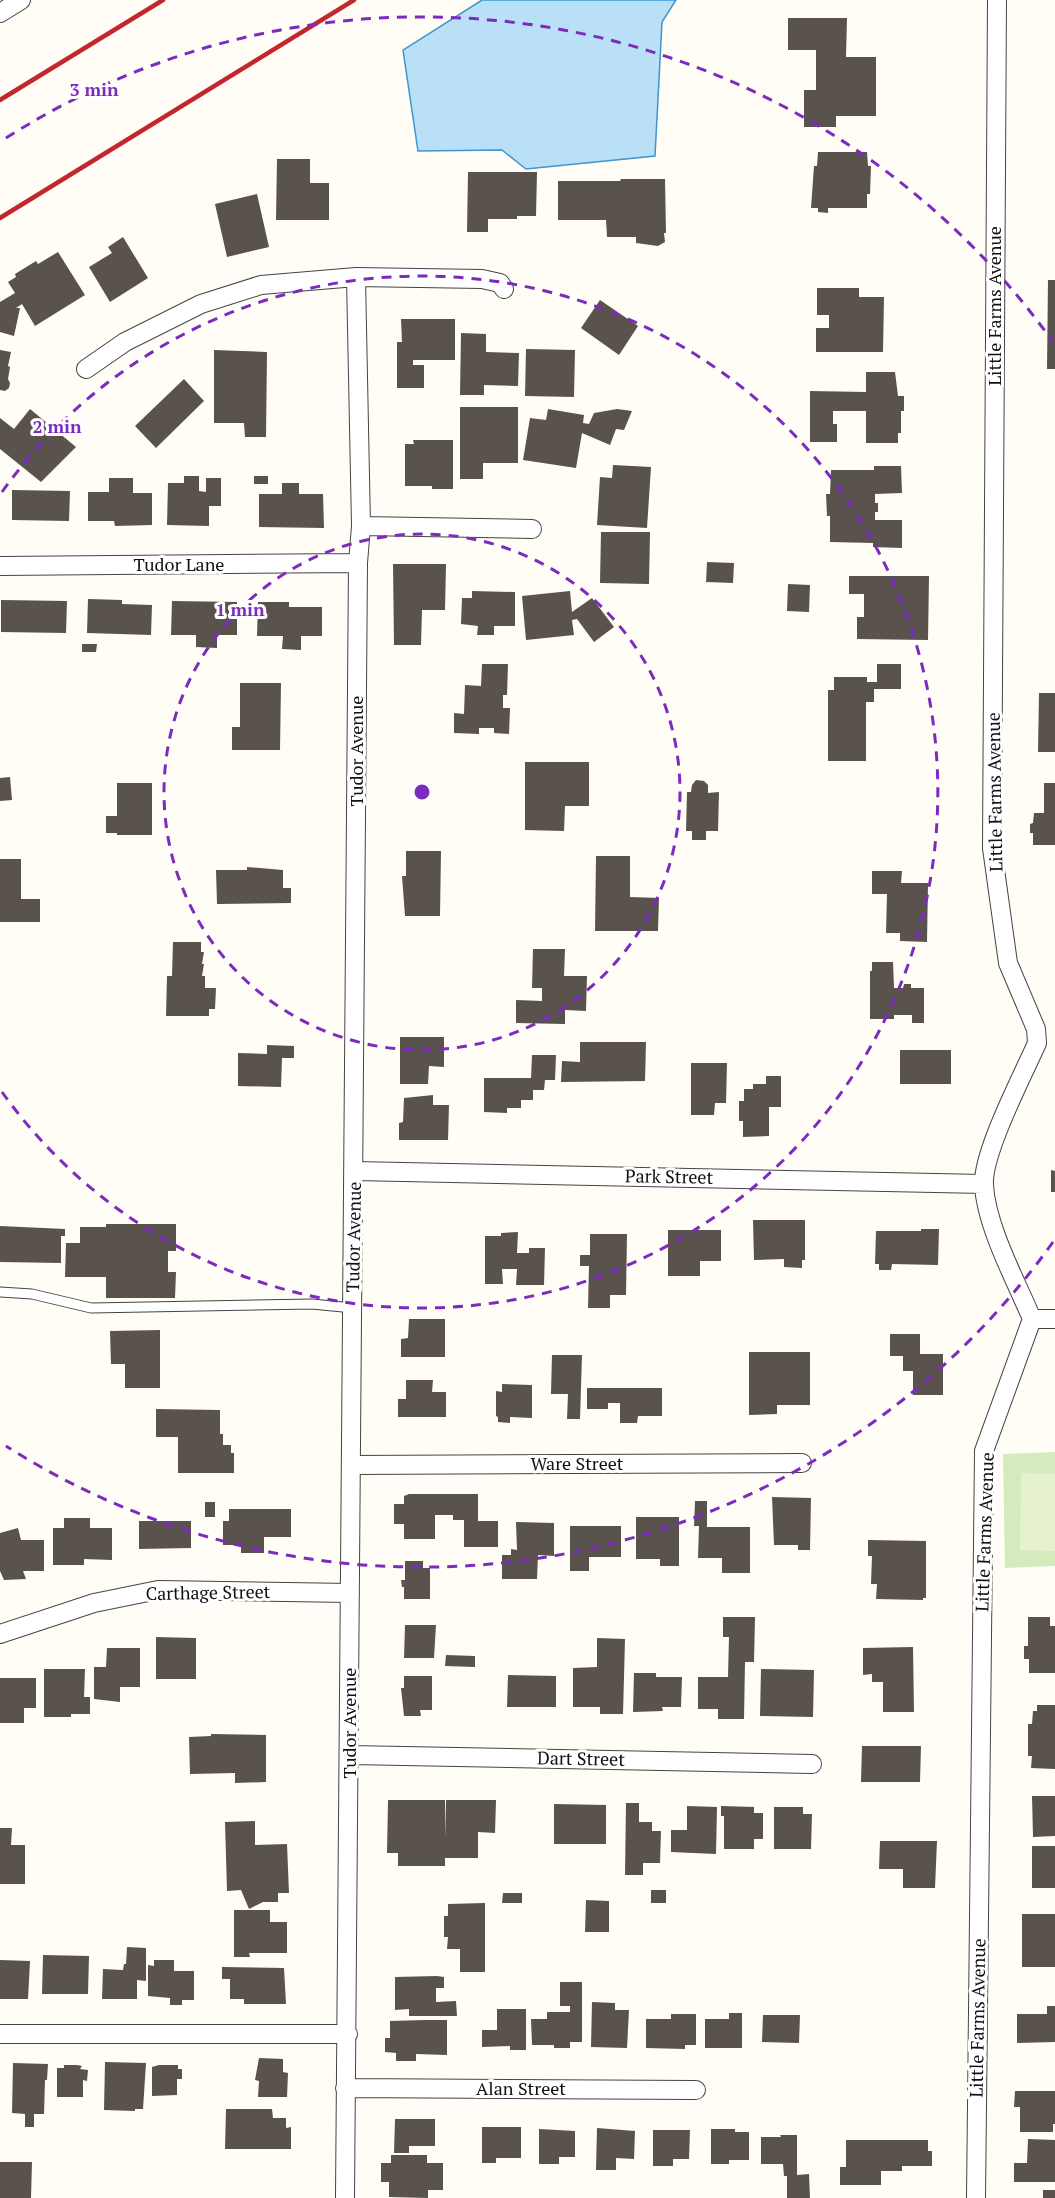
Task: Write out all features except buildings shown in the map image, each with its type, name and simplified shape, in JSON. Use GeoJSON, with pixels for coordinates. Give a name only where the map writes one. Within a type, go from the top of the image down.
{"type":"FeatureCollection","features":[{"type":"Feature","properties":{"kind":"street"},"geometry":{"type":"LineString","coordinates":[[0,13],[21,0]]}},
{"type":"Feature","properties":{"kind":"street","name":"Little Farms Avenue"},"geometry":{"type":"LineString","coordinates":[[976,2198],[984,1451],[1032,1319],[992,1223],[984,1184],[991,1149],[1046,1043],[1036,1029],[1008,963],[992,848],[997,0]]}},
{"type":"Feature","properties":{"kind":"street"},"geometry":{"type":"LineString","coordinates":[[86,369],[125,342],[201,304],[261,285],[356,277],[482,279],[500,283],[504,289]]}},
{"type":"Feature","properties":{"kind":"street","name":"Tudor Avenue"},"geometry":{"type":"LineString","coordinates":[[345,2198],[355,1171],[358,564],[362,526],[356,277]]}},
{"type":"Feature","properties":{"kind":"street"},"geometry":{"type":"LineString","coordinates":[[362,526],[532,529]]}},
{"type":"Feature","properties":{"kind":"street","name":"Tudor Lane"},"geometry":{"type":"LineString","coordinates":[[0,566],[358,564]]}},
{"type":"Feature","properties":{"kind":"street","name":"Park Street"},"geometry":{"type":"LineString","coordinates":[[355,1171],[984,1184]]}},
{"type":"Feature","properties":{"kind":"street"},"geometry":{"type":"LineString","coordinates":[[1032,1319],[1055,1319]]}},
{"type":"Feature","properties":{"kind":"street","name":"Ware Street"},"geometry":{"type":"LineString","coordinates":[[351,1465],[802,1463]]}},
{"type":"Feature","properties":{"kind":"street","name":"Carthage Street"},"geometry":{"type":"LineString","coordinates":[[0,1634],[94,1603],[158,1590],[350,1593]]}},
{"type":"Feature","properties":{"kind":"street","name":"Dart Street"},"geometry":{"type":"LineString","coordinates":[[350,1755],[812,1764]]}},
{"type":"Feature","properties":{"kind":"street"},"geometry":{"type":"LineString","coordinates":[[0,2034],[348,2034]]}},
{"type":"Feature","properties":{"kind":"street","name":"Alan Street"},"geometry":{"type":"LineString","coordinates":[[345,2088],[696,2090]]}},
{"type":"Feature","properties":{"kind":"lane"},"geometry":{"type":"LineString","coordinates":[[0,1292],[32,1294],[91,1308],[312,1304],[353,1308]]}},
{"type":"Feature","properties":{"kind":"green space"},"geometry":{"type":"Polygon","coordinates":[[[1055,1452],[1055,1566],[1005,1568],[1003,1454],[1055,1452]]]}},
{"type":"Feature","properties":{"kind":"green space"},"geometry":{"type":"Polygon","coordinates":[[[1021,1473],[1055,1474],[1055,1551],[1020,1550],[1021,1473]]]}},
{"type":"Feature","properties":{"kind":"water"},"geometry":{"type":"Polygon","coordinates":[[[482,0],[676,0],[662,22],[655,156],[526,169],[502,150],[418,151],[403,50],[482,0]]]}},
{"type":"Feature","properties":{"kind":"railway"},"geometry":{"type":"LineString","coordinates":[[0,100],[163,0]]}},
{"type":"Feature","properties":{"kind":"railway"},"geometry":{"type":"LineString","coordinates":[[0,218],[354,0]]}}]}
